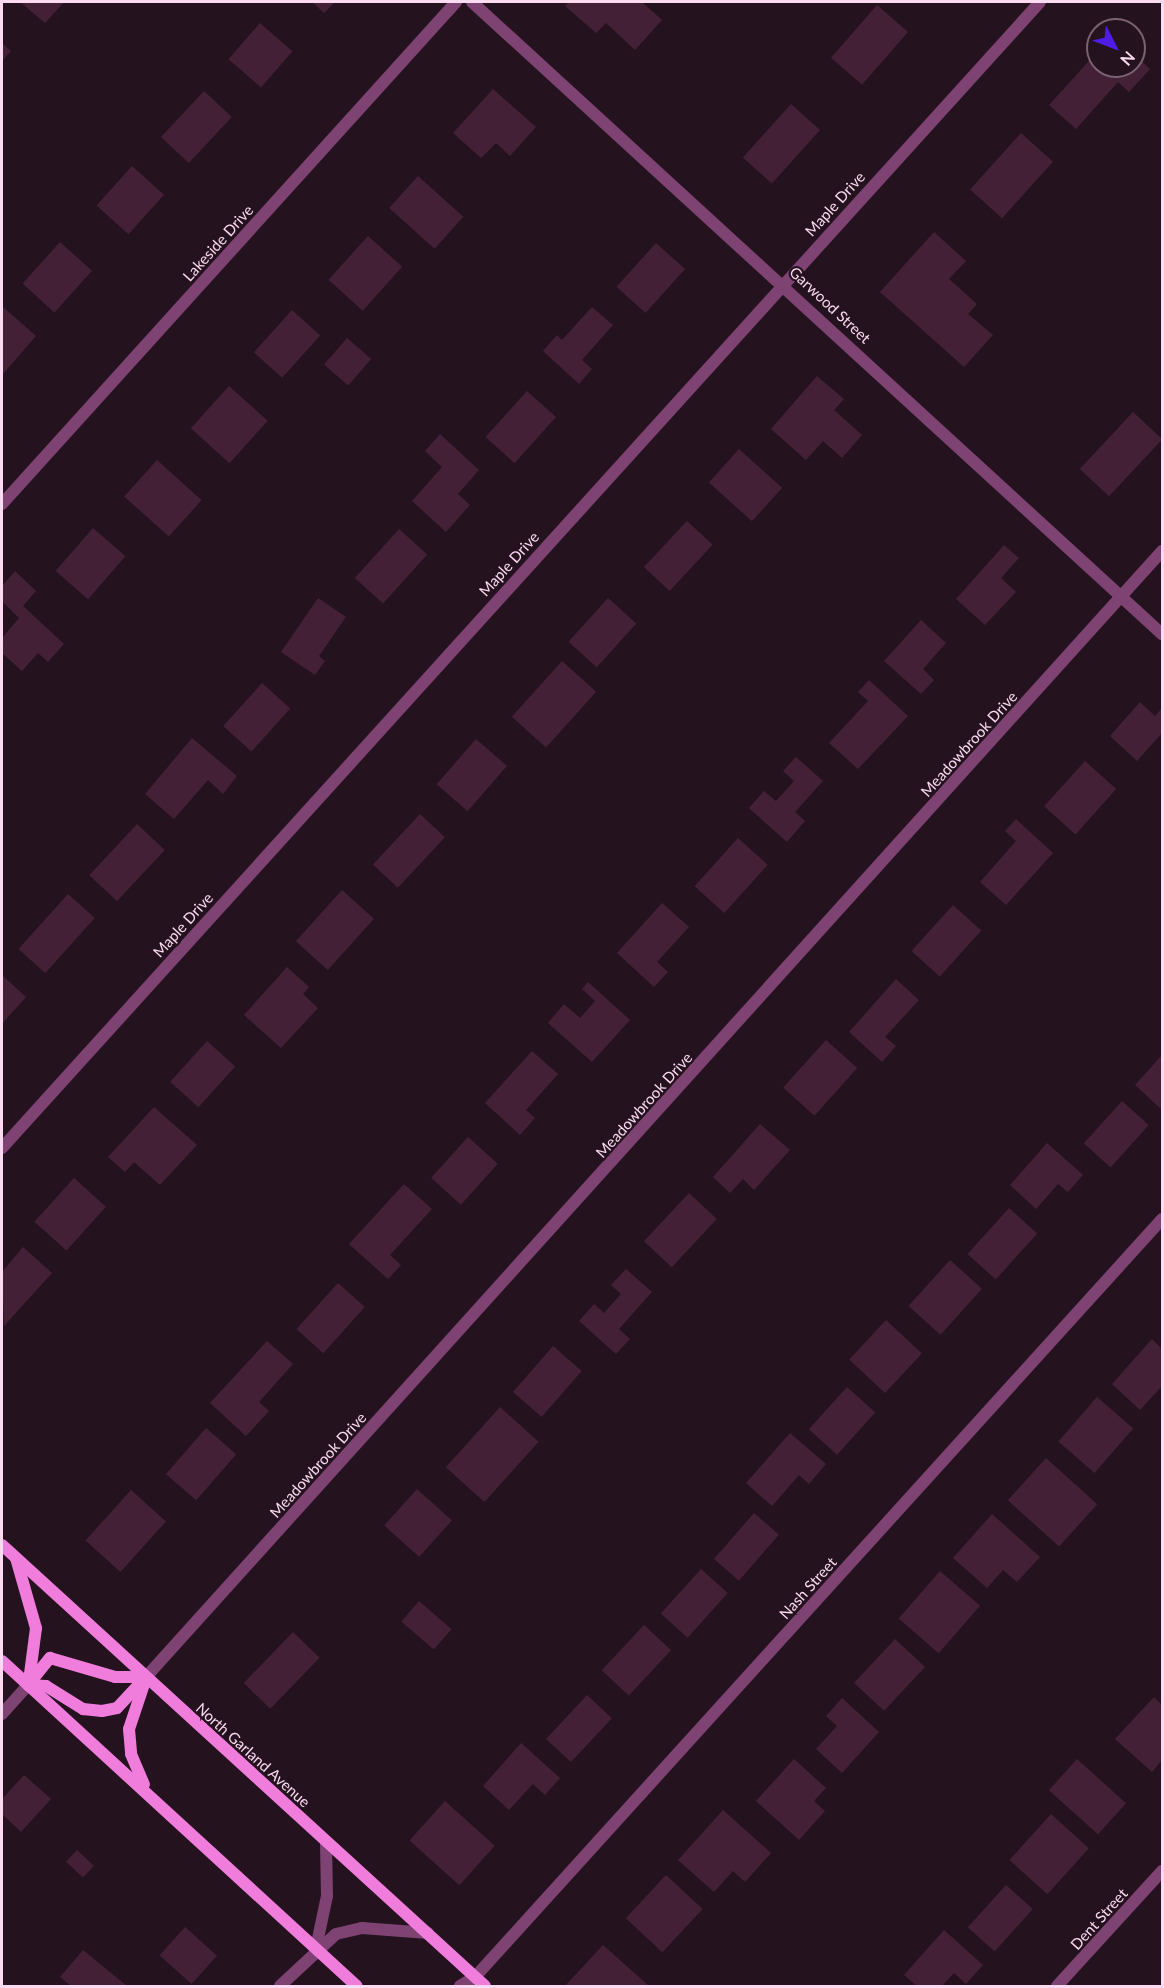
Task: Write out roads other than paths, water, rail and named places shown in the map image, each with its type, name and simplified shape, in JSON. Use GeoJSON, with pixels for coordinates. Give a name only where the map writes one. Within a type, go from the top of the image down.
{"type":"FeatureCollection","features":[{"type":"Feature","properties":{"kind":"main road","name":"North Garland Avenue"},"geometry":{"type":"LineString","coordinates":[[2,1545],[428,1933],[473,1982],[485,1986]]}},
{"type":"Feature","properties":{"kind":"main road"},"geometry":{"type":"LineString","coordinates":[[16,1558],[36,1628],[28,1685]]}},
{"type":"Feature","properties":{"kind":"main road"},"geometry":{"type":"LineString","coordinates":[[28,1685],[50,1658],[115,1677],[146,1677]]}},
{"type":"Feature","properties":{"kind":"main road"},"geometry":{"type":"LineString","coordinates":[[2,1661],[357,1986]]}},
{"type":"Feature","properties":{"kind":"main road"},"geometry":{"type":"LineString","coordinates":[[28,1685],[46,1686],[83,1709],[102,1711],[117,1708],[146,1677]]}},
{"type":"Feature","properties":{"kind":"main road"},"geometry":{"type":"LineString","coordinates":[[146,1677],[129,1729],[138,1775],[153,1798]]}},
{"type":"Feature","properties":{"kind":"street","name":"Lakeside Drive"},"geometry":{"type":"LineString","coordinates":[[2,504],[456,2]]}},
{"type":"Feature","properties":{"kind":"street","name":"Garwood Street"},"geometry":{"type":"LineString","coordinates":[[472,2],[784,283],[1162,634]]}},
{"type":"Feature","properties":{"kind":"street","name":"Maple Drive"},"geometry":{"type":"LineString","coordinates":[[2,1148],[1040,2]]}},
{"type":"Feature","properties":{"kind":"street","name":"Meadowbrook Drive"},"geometry":{"type":"LineString","coordinates":[[146,1677],[1162,551]]}},
{"type":"Feature","properties":{"kind":"street","name":"Nash Street"},"geometry":{"type":"LineString","coordinates":[[460,1986],[473,1982],[1162,1220]]}},
{"type":"Feature","properties":{"kind":"street"},"geometry":{"type":"LineString","coordinates":[[2,1714],[28,1685]]}},
{"type":"Feature","properties":{"kind":"street"},"geometry":{"type":"LineString","coordinates":[[316,1948],[327,1896],[326,1842]]}},
{"type":"Feature","properties":{"kind":"street","name":"Dent Street"},"geometry":{"type":"LineString","coordinates":[[1057,1986],[1162,1871]]}},
{"type":"Feature","properties":{"kind":"street"},"geometry":{"type":"LineString","coordinates":[[280,1986],[316,1948],[336,1934],[362,1928],[428,1933]]}}]}
